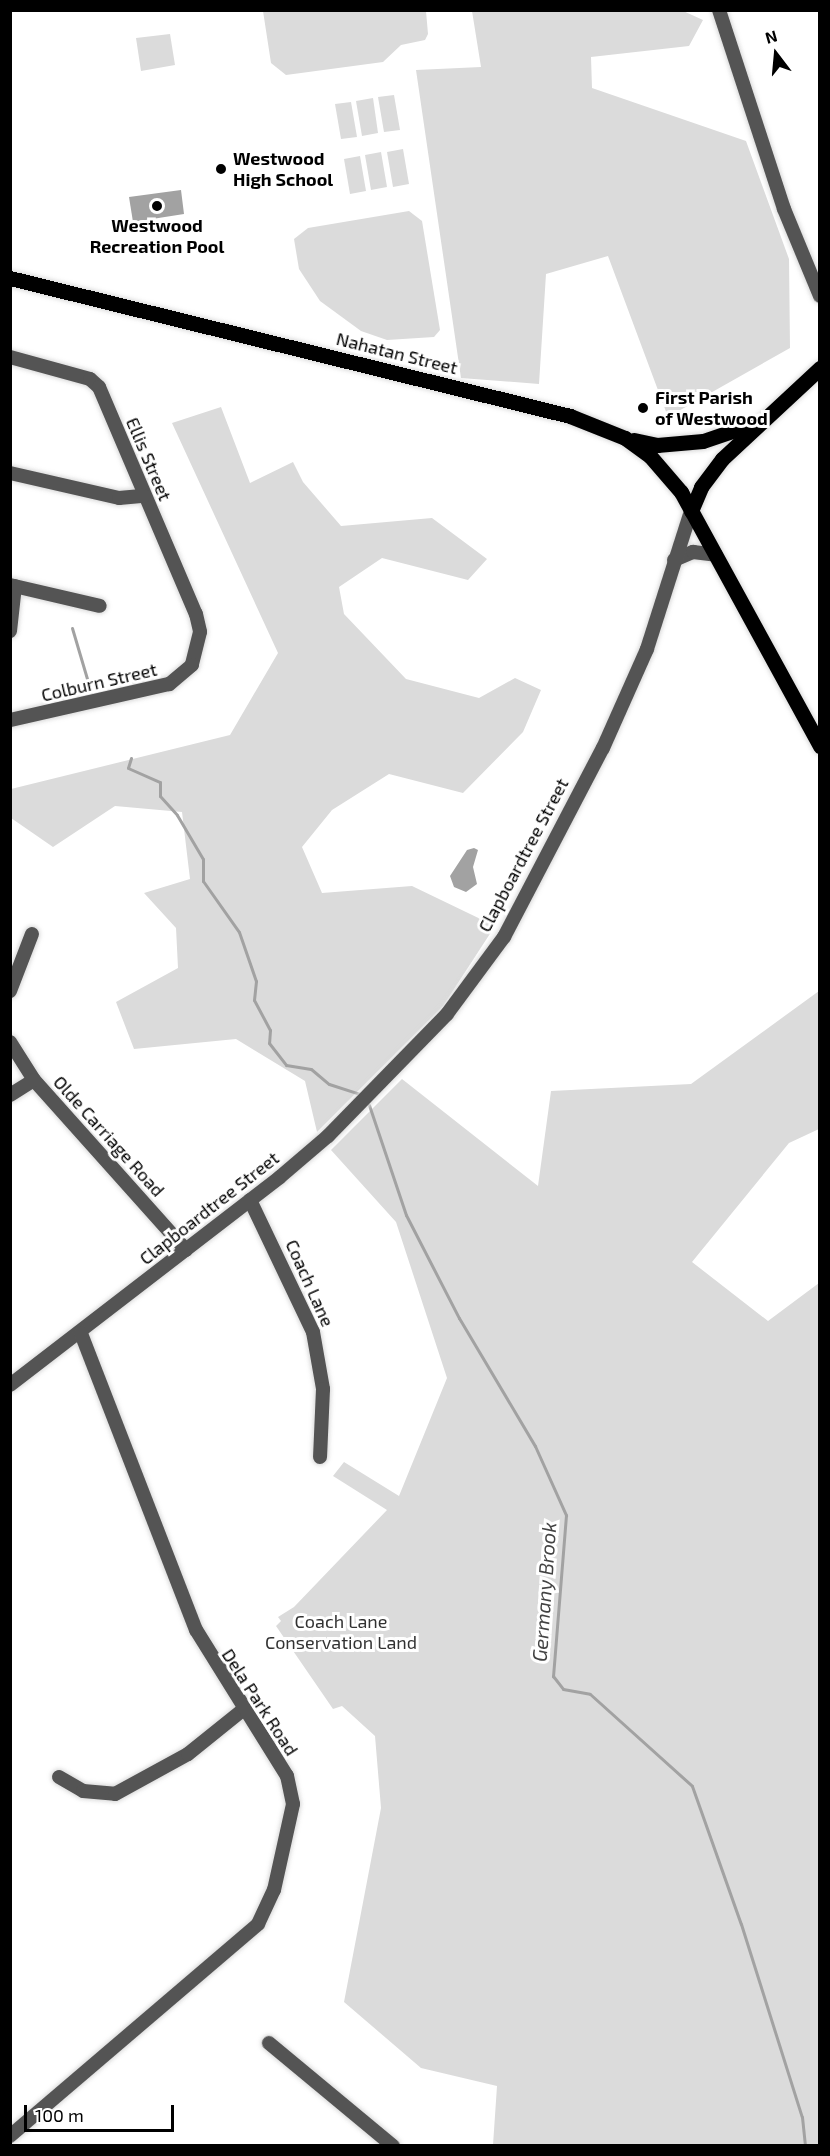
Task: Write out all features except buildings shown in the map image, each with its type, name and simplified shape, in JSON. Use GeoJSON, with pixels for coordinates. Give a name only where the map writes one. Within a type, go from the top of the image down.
{"type":"FeatureCollection","features":[{"type":"Feature","properties":{"kind":"main road","name":"Nahatan Street"},"geometry":{"type":"LineString","coordinates":[[10,278],[570,416],[625,438],[669,474],[716,555],[819,746]]}},
{"type":"Feature","properties":{"kind":"main road","name":"Clapboardtree Street"},"geometry":{"type":"LineString","coordinates":[[691,510],[701,488],[722,459],[819,368]]}},
{"type":"Feature","properties":{"kind":"main road","name":"Clapboardtree Street"},"geometry":{"type":"LineString","coordinates":[[625,438],[657,445],[703,441],[759,422]]}},
{"type":"Feature","properties":{"kind":"street"},"geometry":{"type":"LineString","coordinates":[[719,10],[784,209],[819,296]]}},
{"type":"Feature","properties":{"kind":"street","name":"Ellis Street"},"geometry":{"type":"LineString","coordinates":[[10,357],[90,379],[99,387],[196,614],[200,632]]}},
{"type":"Feature","properties":{"kind":"street"},"geometry":{"type":"LineString","coordinates":[[10,472],[119,498],[144,496]]}},
{"type":"Feature","properties":{"kind":"street","name":"Clapboardtree Street"},"geometry":{"type":"LineString","coordinates":[[10,1385],[81,1334],[328,1136],[402,1063],[447,1014],[504,937],[631,690],[661,611],[674,560],[691,510]]}},
{"type":"Feature","properties":{"kind":"street"},"geometry":{"type":"LineString","coordinates":[[674,560],[693,552],[716,555]]}},
{"type":"Feature","properties":{"kind":"street"},"geometry":{"type":"LineString","coordinates":[[10,631],[13,585],[100,606]]}},
{"type":"Feature","properties":{"kind":"street","name":"Colburn Street"},"geometry":{"type":"LineString","coordinates":[[10,720],[169,684],[192,665],[200,632]]}},
{"type":"Feature","properties":{"kind":"street"},"geometry":{"type":"LineString","coordinates":[[10,991],[32,934]]}},
{"type":"Feature","properties":{"kind":"street","name":"Olde Carriage Road"},"geometry":{"type":"LineString","coordinates":[[10,1042],[34,1080],[186,1250]]}},
{"type":"Feature","properties":{"kind":"street"},"geometry":{"type":"LineString","coordinates":[[10,1095],[34,1080]]}},
{"type":"Feature","properties":{"kind":"street","name":"Coach Lane"},"geometry":{"type":"LineString","coordinates":[[250,1200],[313,1332],[323,1389],[320,1457]]}},
{"type":"Feature","properties":{"kind":"street","name":"Dela Park Road"},"geometry":{"type":"LineString","coordinates":[[10,2136],[258,1924],[267,1911],[293,1804],[292,1790],[266,1739],[244,1709],[196,1630],[81,1334]]}},
{"type":"Feature","properties":{"kind":"street"},"geometry":{"type":"LineString","coordinates":[[59,1778],[83,1791],[115,1794],[188,1754],[244,1709]]}},
{"type":"Feature","properties":{"kind":"street"},"geometry":{"type":"LineString","coordinates":[[269,2043],[393,2145]]}},
{"type":"Feature","properties":{"kind":"green space"},"geometry":{"type":"Polygon","coordinates":[[[681,10],[703,20],[689,46],[591,57],[592,88],[746,141],[789,259],[790,348],[668,417],[608,256],[546,274],[539,384],[461,378],[416,70],[481,67],[472,11],[681,10]]]}},
{"type":"Feature","properties":{"kind":"green space"},"geometry":{"type":"Polygon","coordinates":[[[263,11],[426,11],[428,34],[425,40],[401,45],[383,62],[286,75],[271,63],[263,11]]]}},
{"type":"Feature","properties":{"kind":"green space"},"geometry":{"type":"Polygon","coordinates":[[[170,34],[175,65],[141,71],[136,38],[170,34]]]}},
{"type":"Feature","properties":{"kind":"green space"},"geometry":{"type":"Polygon","coordinates":[[[394,95],[400,130],[384,132],[378,97],[394,95]]]}},
{"type":"Feature","properties":{"kind":"green space"},"geometry":{"type":"Polygon","coordinates":[[[373,98],[378,133],[362,136],[356,101],[373,98]]]}},
{"type":"Feature","properties":{"kind":"green space"},"geometry":{"type":"Polygon","coordinates":[[[351,102],[357,137],[341,139],[335,104],[351,102]]]}},
{"type":"Feature","properties":{"kind":"green space"},"geometry":{"type":"Polygon","coordinates":[[[403,149],[409,184],[393,187],[387,152],[403,149]]]}},
{"type":"Feature","properties":{"kind":"green space"},"geometry":{"type":"Polygon","coordinates":[[[381,152],[387,187],[371,190],[365,155],[381,152]]]}},
{"type":"Feature","properties":{"kind":"green space"},"geometry":{"type":"Polygon","coordinates":[[[360,156],[366,191],[350,194],[344,159],[360,156]]]}},
{"type":"Feature","properties":{"kind":"green space"},"geometry":{"type":"Polygon","coordinates":[[[409,211],[422,221],[440,330],[434,337],[387,340],[361,331],[320,301],[299,269],[294,239],[308,228],[409,211]]]}},
{"type":"Feature","properties":{"kind":"green space"},"geometry":{"type":"Polygon","coordinates":[[[221,407],[250,483],[293,462],[303,482],[341,526],[432,518],[487,559],[468,580],[382,558],[339,587],[344,614],[406,679],[479,698],[515,678],[541,690],[523,732],[463,793],[389,774],[332,810],[302,847],[322,893],[412,886],[495,926],[443,1006],[317,1132],[305,1081],[236,1039],[134,1049],[116,1002],[178,968],[176,928],[144,893],[190,879],[182,812],[115,806],[53,847],[11,818],[11,789],[230,735],[278,653],[172,423],[221,407]]]}},
{"type":"Feature","properties":{"kind":"green space","name":"Coach Lane Conservation Land"},"geometry":{"type":"Polygon","coordinates":[[[819,991],[819,1129],[789,1143],[692,1262],[768,1321],[819,1283],[819,2145],[493,2145],[497,2086],[421,2068],[344,2002],[381,1808],[375,1736],[342,1706],[333,1709],[276,1626],[281,1621],[278,1617],[294,1607],[387,1510],[333,1476],[344,1462],[399,1496],[447,1378],[396,1222],[331,1150],[402,1079],[538,1186],[551,1091],[691,1084],[819,991]]]}},
{"type":"Feature","properties":{"kind":"shaded area","name":"Westwood Recreation Pool"},"geometry":{"type":"Polygon","coordinates":[[[181,190],[184,214],[133,222],[129,197],[181,190]]]}},
{"type":"Feature","properties":{"kind":"shaded area"},"geometry":{"type":"Polygon","coordinates":[[[474,848],[478,850],[473,867],[477,884],[466,892],[454,887],[450,876],[467,850],[474,848]]]}},
{"type":"Feature","properties":{"kind":"waterway","name":"Germany Brook"},"geometry":{"type":"LineString","coordinates":[[72,628],[91,692]]}},
{"type":"Feature","properties":{"kind":"waterway","name":"Germany Brook"},"geometry":{"type":"LineString","coordinates":[[131,758],[128,768],[160,782],[160,796],[177,815],[203,859],[203,881],[239,932],[256,981],[254,1000],[270,1030],[269,1043],[286,1065],[311,1069],[329,1084],[359,1094]]}},
{"type":"Feature","properties":{"kind":"waterway","name":"Germany Brook"},"geometry":{"type":"LineString","coordinates":[[369,1105],[406,1215],[459,1318],[535,1446],[566,1515],[553,1676],[563,1689],[590,1694],[692,1786],[741,1924],[802,2117],[805,2146]]}},
{"type":"Feature","properties":{"kind":"place","name":"Westwood High School"},"geometry":{"type":"Point","coordinates":[221,169]}},
{"type":"Feature","properties":{"kind":"place","name":"Westwood Recreation Pool"},"geometry":{"type":"Point","coordinates":[157,206]}},
{"type":"Feature","properties":{"kind":"place","name":"First Parish of Westwood"},"geometry":{"type":"Point","coordinates":[643,408]}}]}
